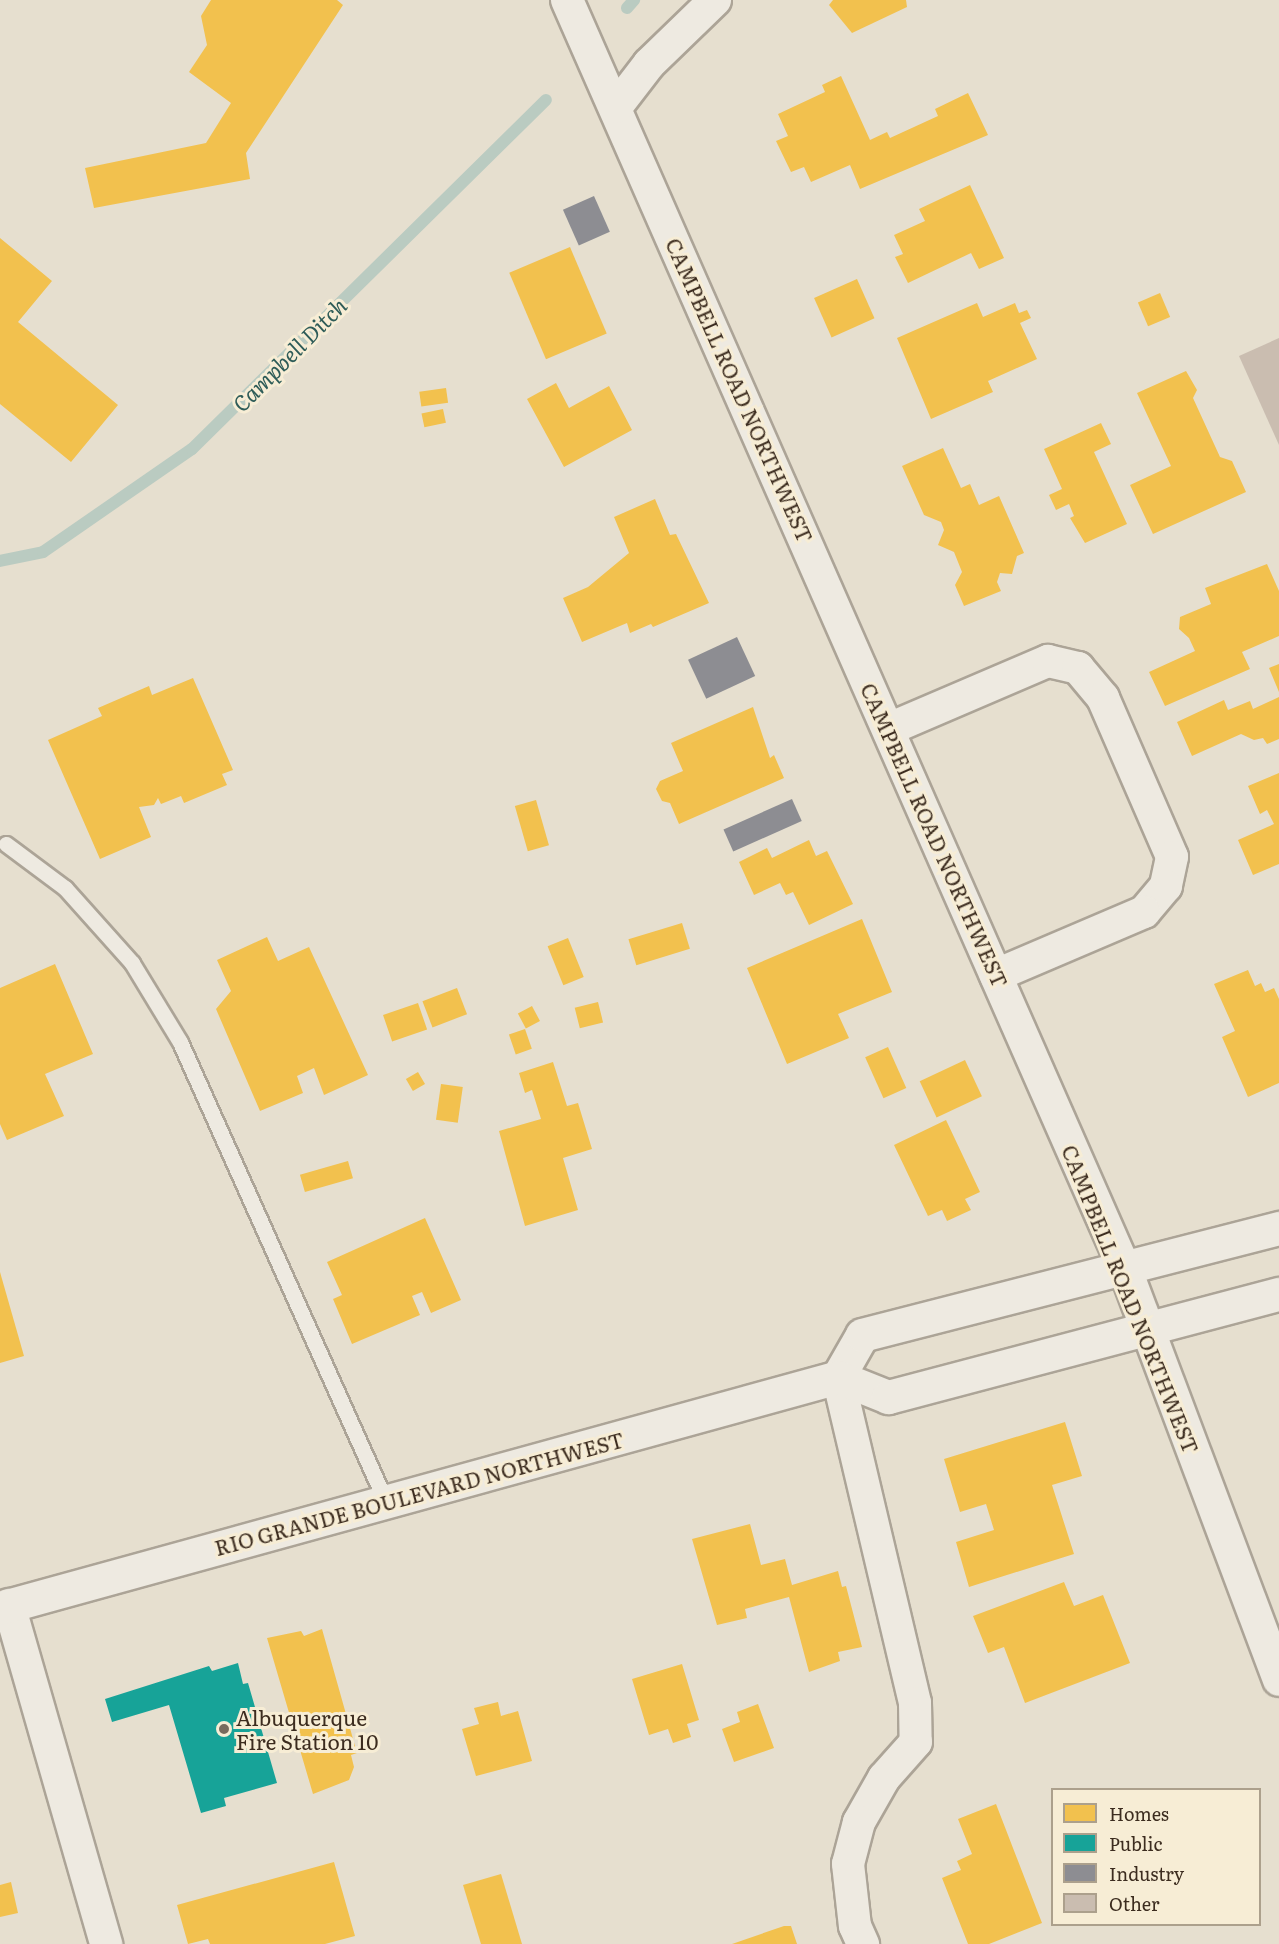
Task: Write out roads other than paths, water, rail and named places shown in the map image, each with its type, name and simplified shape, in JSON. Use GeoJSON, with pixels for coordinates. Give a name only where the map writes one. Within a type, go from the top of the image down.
{"type":"FeatureCollection","features":[{"type":"Feature","properties":{"kind":"main road"},"geometry":{"type":"LineString","coordinates":[[1279,1228],[862,1335],[838,1377],[888,1397],[1279,1294]]}},
{"type":"Feature","properties":{"kind":"main road","name":"CAMPBELL ROAD NORTHWEST"},"geometry":{"type":"LineString","coordinates":[[1124,1267],[1145,1328],[1279,1679]]}},
{"type":"Feature","properties":{"kind":"main road","name":"RIO GRANDE BOULEVARD NORTHWEST"},"geometry":{"type":"LineString","coordinates":[[5,1606],[838,1377]]}},
{"type":"Feature","properties":{"kind":"street","name":"CAMPBELL ROAD NORTHWEST"},"geometry":{"type":"LineString","coordinates":[[567,0],[1124,1267]]}},
{"type":"Feature","properties":{"kind":"street"},"geometry":{"type":"LineString","coordinates":[[616,107],[649,64],[715,0]]}},
{"type":"Feature","properties":{"kind":"street"},"geometry":{"type":"LineString","coordinates":[[889,729],[1048,661],[1078,668],[1102,698],[1172,857],[1167,886],[1143,912],[996,975]]}},
{"type":"Feature","properties":{"kind":"street"},"geometry":{"type":"LineString","coordinates":[[838,1377],[915,1703],[916,1742],[884,1778],[859,1822],[848,1864],[855,1926],[863,1944]]}},
{"type":"Feature","properties":{"kind":"street"},"geometry":{"type":"LineString","coordinates":[[5,1606],[106,1944]]}},
{"type":"Feature","properties":{"kind":"lane"},"geometry":{"type":"LineString","coordinates":[[6,844],[65,888],[124,954],[180,1042],[386,1502]]}},
{"type":"Feature","properties":{"kind":"waterway","name":"Campbell Ditch"},"geometry":{"type":"LineString","coordinates":[[627,8],[634,0]]}},
{"type":"Feature","properties":{"kind":"waterway","name":"Campbell Ditch"},"geometry":{"type":"LineString","coordinates":[[0,561],[43,552],[192,449],[546,100]]}},
{"type":"Feature","properties":{"kind":"place","name":"Albuquerque Fire Station 10"},"geometry":{"type":"Point","coordinates":[224,1729]}}]}
